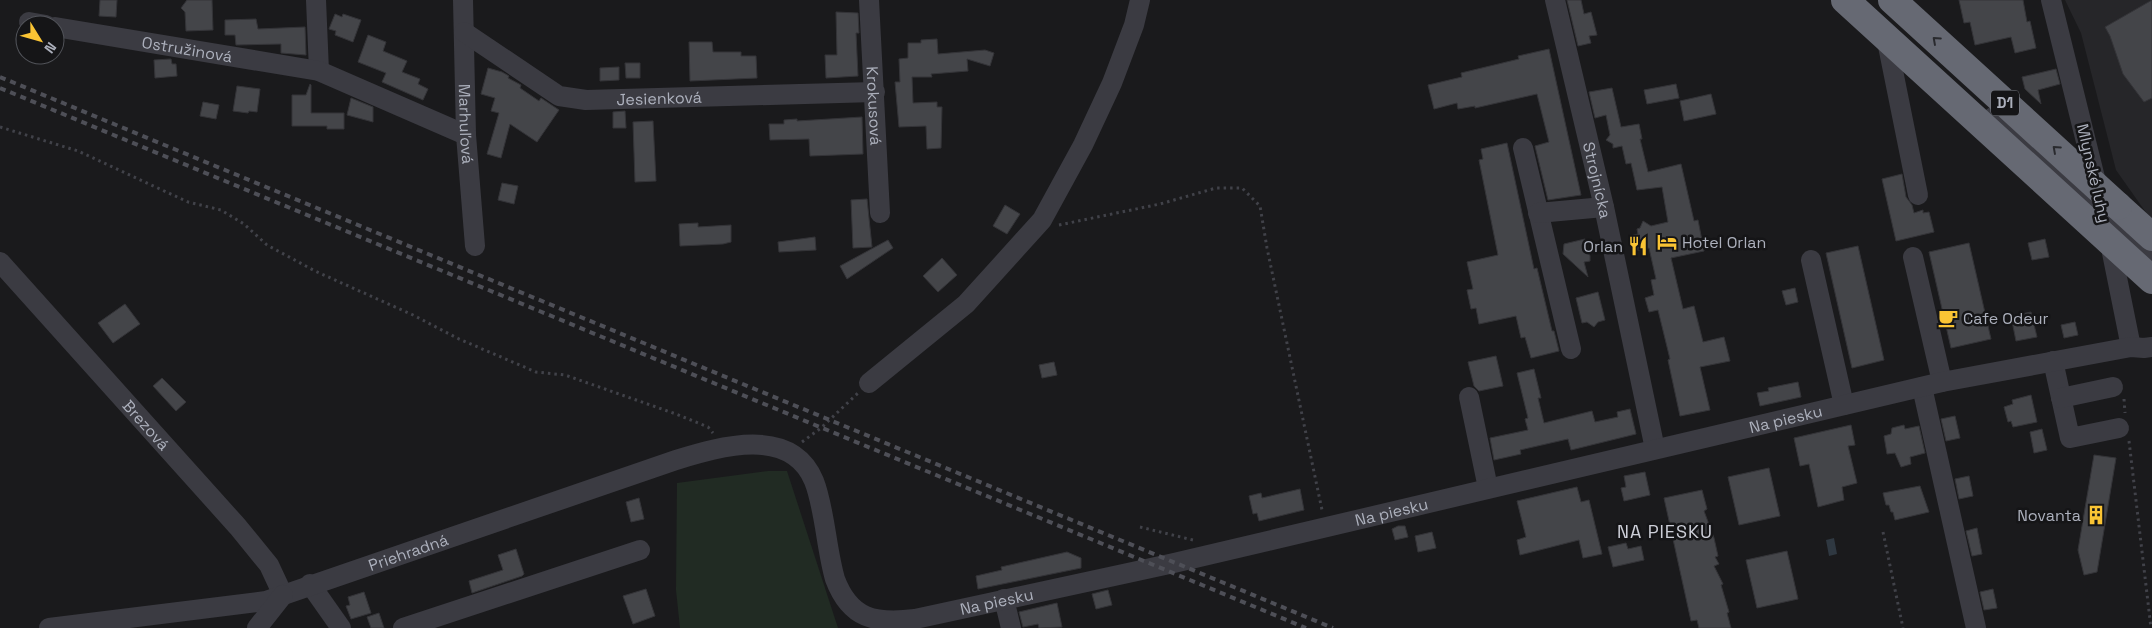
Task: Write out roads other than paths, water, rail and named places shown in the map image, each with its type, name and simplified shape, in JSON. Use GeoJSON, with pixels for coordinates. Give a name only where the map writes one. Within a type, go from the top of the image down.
{"type":"FeatureCollection","features":[{"type":"Feature","properties":{"kind":"highway","name":"D1"},"geometry":{"type":"LineString","coordinates":[[1846,0],[2152,280]]}},
{"type":"Feature","properties":{"kind":"highway","name":"D1"},"geometry":{"type":"LineString","coordinates":[[1887,10],[2152,237]]}},
{"type":"Feature","properties":{"kind":"street"},"geometry":{"type":"LineString","coordinates":[[316,0],[319,71]]}},
{"type":"Feature","properties":{"kind":"street","name":"Marhuľová"},"geometry":{"type":"LineString","coordinates":[[463,0],[466,135],[475,246]]}},
{"type":"Feature","properties":{"kind":"street","name":"Krokusová"},"geometry":{"type":"LineString","coordinates":[[869,0],[880,213]]}},
{"type":"Feature","properties":{"kind":"street"},"geometry":{"type":"LineString","coordinates":[[869,383],[966,304],[1042,220],[1083,145],[1112,83],[1134,24],[1140,0]]}},
{"type":"Feature","properties":{"kind":"street","name":"Strojnícka"},"geometry":{"type":"LineString","coordinates":[[1555,0],[1604,207],[1655,449]]}},
{"type":"Feature","properties":{"kind":"street"},"geometry":{"type":"LineString","coordinates":[[1861,0],[1887,10],[2152,259]]}},
{"type":"Feature","properties":{"kind":"street","name":"Mlynské luhy"},"geometry":{"type":"LineString","coordinates":[[2051,0],[2104,215],[2131,346]]}},
{"type":"Feature","properties":{"kind":"street"},"geometry":{"type":"LineString","coordinates":[[1887,10],[1918,195]]}},
{"type":"Feature","properties":{"kind":"street","name":"Ostružinová"},"geometry":{"type":"LineString","coordinates":[[65,28],[319,71],[466,135]]}},
{"type":"Feature","properties":{"kind":"street","name":"Jesienková"},"geometry":{"type":"LineString","coordinates":[[464,32],[559,96],[586,100],[875,92]]}},
{"type":"Feature","properties":{"kind":"street"},"geometry":{"type":"LineString","coordinates":[[1523,148],[1571,349]]}},
{"type":"Feature","properties":{"kind":"street"},"geometry":{"type":"LineString","coordinates":[[1538,212],[1604,207]]}},
{"type":"Feature","properties":{"kind":"street"},"geometry":{"type":"LineString","coordinates":[[1913,257],[1942,382]]}},
{"type":"Feature","properties":{"kind":"street"},"geometry":{"type":"LineString","coordinates":[[1811,260],[1844,405]]}},
{"type":"Feature","properties":{"kind":"street","name":"Brezová"},"geometry":{"type":"LineString","coordinates":[[0,262],[238,527],[269,565],[297,589]]}},
{"type":"Feature","properties":{"kind":"street","name":"Na piesku"},"geometry":{"type":"LineString","coordinates":[[759,444],[788,452],[805,466],[815,482],[835,579],[839,591],[845,599],[860,612],[877,621],[900,621],[1174,563],[1942,382],[2131,346],[2152,347]]}},
{"type":"Feature","properties":{"kind":"street"},"geometry":{"type":"LineString","coordinates":[[2053,361],[2070,438],[2124,429]]}},
{"type":"Feature","properties":{"kind":"street"},"geometry":{"type":"LineString","coordinates":[[1922,387],[1976,628]]}},
{"type":"Feature","properties":{"kind":"street"},"geometry":{"type":"LineString","coordinates":[[2061,398],[2118,389]]}},
{"type":"Feature","properties":{"kind":"street"},"geometry":{"type":"LineString","coordinates":[[1470,397],[1488,488]]}},
{"type":"Feature","properties":{"kind":"street","name":"Priehradná"},"geometry":{"type":"LineString","coordinates":[[50,628],[247,604],[297,589],[667,464],[724,447],[759,444]]}},
{"type":"Feature","properties":{"kind":"street"},"geometry":{"type":"LineString","coordinates":[[403,628],[640,550]]}},
{"type":"Feature","properties":{"kind":"street"},"geometry":{"type":"LineString","coordinates":[[257,628],[297,589]]}},
{"type":"Feature","properties":{"kind":"street"},"geometry":{"type":"LineString","coordinates":[[297,589],[325,628]]}},
{"type":"Feature","properties":{"kind":"street"},"geometry":{"type":"LineString","coordinates":[[297,589],[341,628]]}},
{"type":"Feature","properties":{"kind":"street"},"geometry":{"type":"LineString","coordinates":[[1004,599],[1011,628]]}},
{"type":"Feature","properties":{"kind":"railway"},"geometry":{"type":"LineString","coordinates":[[0,77],[1333,628]]}},
{"type":"Feature","properties":{"kind":"railway"},"geometry":{"type":"LineString","coordinates":[[0,88],[1306,628]]}},
{"type":"Feature","properties":{"kind":"place","name":"Hotel Orlan"},"geometry":{"type":"Point","coordinates":[1667,242]}},
{"type":"Feature","properties":{"kind":"place","name":"Orlan"},"geometry":{"type":"Point","coordinates":[1638,246]}},
{"type":"Feature","properties":{"kind":"place","name":"Cafe Odeur"},"geometry":{"type":"Point","coordinates":[1948,318]}},
{"type":"Feature","properties":{"kind":"place","name":"Novanta"},"geometry":{"type":"Point","coordinates":[2096,515]}},
{"type":"Feature","properties":{"kind":"district","name":"NA PIESKU"},"geometry":{"type":"Point","coordinates":[1665,532]}}]}
